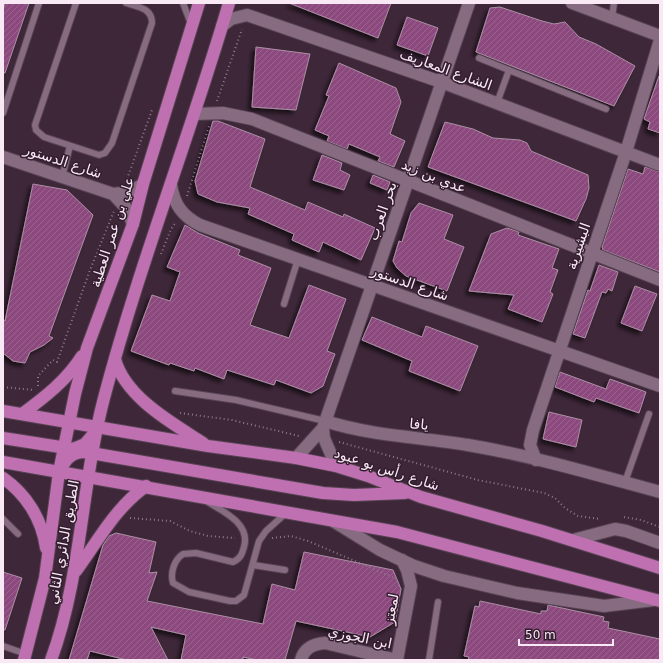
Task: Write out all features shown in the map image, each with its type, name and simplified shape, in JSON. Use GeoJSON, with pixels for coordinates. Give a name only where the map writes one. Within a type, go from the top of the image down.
{"type":"FeatureCollection","features":[{"type":"Feature","properties":{"kind":"main road","name":"علي بن عمر العطية"},"geometry":{"type":"LineString","coordinates":[[59,472],[68,421],[87,348],[133,224],[143,184],[198,3]]}},
{"type":"Feature","properties":{"kind":"main road"},"geometry":{"type":"LineString","coordinates":[[3,438],[63,448],[77,448],[85,444],[98,427],[103,400],[115,359],[229,3]]}},
{"type":"Feature","properties":{"kind":"main road"},"geometry":{"type":"LineString","coordinates":[[22,414],[50,393],[64,379],[87,348]]}},
{"type":"Feature","properties":{"kind":"main road"},"geometry":{"type":"LineString","coordinates":[[115,359],[122,378],[151,406],[166,419],[208,446]]}},
{"type":"Feature","properties":{"kind":"main road","name":"شارع رأس بو عبود"},"geometry":{"type":"LineString","coordinates":[[3,411],[208,446],[296,458],[336,466],[368,476],[410,493],[573,540],[660,568]]}},
{"type":"Feature","properties":{"kind":"main road","name":"الطريق الدائري الثاني"},"geometry":{"type":"LineString","coordinates":[[51,660],[61,631],[75,572],[98,427]]}},
{"type":"Feature","properties":{"kind":"main road"},"geometry":{"type":"LineString","coordinates":[[59,472],[66,461],[75,454],[93,453],[323,493],[354,495],[410,493]]}},
{"type":"Feature","properties":{"kind":"main road"},"geometry":{"type":"LineString","coordinates":[[3,462],[197,495],[397,532],[657,600]]}},
{"type":"Feature","properties":{"kind":"main road","name":"الطريق الدائري الثاني"},"geometry":{"type":"LineString","coordinates":[[25,657],[38,610],[48,560],[59,472]]}},
{"type":"Feature","properties":{"kind":"main road"},"geometry":{"type":"LineString","coordinates":[[3,478],[26,499],[38,518],[45,538],[48,560]]}},
{"type":"Feature","properties":{"kind":"main road"},"geometry":{"type":"LineString","coordinates":[[75,572],[119,511],[129,499],[146,486]]}},
{"type":"Feature","properties":{"kind":"street","name":"بحر العرب"},"geometry":{"type":"LineString","coordinates":[[296,458],[322,431],[469,3]]}},
{"type":"Feature","properties":{"kind":"street"},"geometry":{"type":"LineString","coordinates":[[572,3],[660,36]]}},
{"type":"Feature","properties":{"kind":"street","name":"الشارع المعاريف"},"geometry":{"type":"LineString","coordinates":[[222,26],[230,19],[247,15],[441,82],[660,165]]}},
{"type":"Feature","properties":{"kind":"street","name":"البشيرية"},"geometry":{"type":"LineString","coordinates":[[536,460],[530,445],[531,438],[626,152],[660,40]]}},
{"type":"Feature","properties":{"kind":"street","name":"عدي بن زيد"},"geometry":{"type":"LineString","coordinates":[[194,114],[223,113],[252,119],[660,280]]}},
{"type":"Feature","properties":{"kind":"street","name":"شارع الدستور"},"geometry":{"type":"LineString","coordinates":[[3,157],[62,176],[116,197],[130,192],[143,184]]}},
{"type":"Feature","properties":{"kind":"street","name":"شارع الدستور"},"geometry":{"type":"LineString","coordinates":[[171,185],[176,205],[190,220],[660,386]]}},
{"type":"Feature","properties":{"kind":"street"},"geometry":{"type":"LineString","coordinates":[[116,197],[126,208],[133,224]]}},
{"type":"Feature","properties":{"kind":"street"},"geometry":{"type":"LineString","coordinates":[[322,431],[336,466]]}},
{"type":"Feature","properties":{"kind":"street","name":"يافا"},"geometry":{"type":"LineString","coordinates":[[322,431],[371,433],[469,446],[536,460],[660,492]]}},
{"type":"Feature","properties":{"kind":"street"},"geometry":{"type":"LineString","coordinates":[[330,519],[380,550],[431,572],[517,593],[604,606],[657,600]]}},
{"type":"Feature","properties":{"kind":"street"},"geometry":{"type":"LineString","coordinates":[[573,540],[616,529],[626,530],[660,543]]}},
{"type":"Feature","properties":{"kind":"street","name":"لمعتز"},"geometry":{"type":"LineString","coordinates":[[397,660],[411,586],[407,570],[402,560]]}},
{"type":"Feature","properties":{"kind":"street","name":"لمعتز"},"geometry":{"type":"LineString","coordinates":[[411,586],[419,578],[431,572]]}},
{"type":"Feature","properties":{"kind":"street","name":"ابن الجوزي"},"geometry":{"type":"LineString","coordinates":[[301,660],[308,648],[315,644],[325,643],[397,660]]}},
{"type":"Feature","properties":{"kind":"lane"},"geometry":{"type":"LineString","coordinates":[[3,113],[39,3]]}},
{"type":"Feature","properties":{"kind":"lane"},"geometry":{"type":"LineString","coordinates":[[76,3],[35,125],[39,134],[99,155],[110,149],[152,23],[151,15],[148,11],[126,3]]}},
{"type":"Feature","properties":{"kind":"lane"},"geometry":{"type":"LineString","coordinates":[[183,3],[191,27]]}},
{"type":"Feature","properties":{"kind":"lane"},"geometry":{"type":"LineString","coordinates":[[612,18],[614,3]]}},
{"type":"Feature","properties":{"kind":"lane"},"geometry":{"type":"LineString","coordinates":[[479,58],[606,109]]}},
{"type":"Feature","properties":{"kind":"lane"},"geometry":{"type":"LineString","coordinates":[[497,103],[509,70]]}},
{"type":"Feature","properties":{"kind":"lane"},"geometry":{"type":"LineString","coordinates":[[62,176],[70,146]]}},
{"type":"Feature","properties":{"kind":"lane"},"geometry":{"type":"LineString","coordinates":[[284,304],[298,259]]}},
{"type":"Feature","properties":{"kind":"lane","name":"يافا"},"geometry":{"type":"LineString","coordinates":[[175,391],[243,401],[322,431]]}},
{"type":"Feature","properties":{"kind":"lane"},"geometry":{"type":"LineString","coordinates":[[625,482],[649,414]]}},
{"type":"Feature","properties":{"kind":"lane"},"geometry":{"type":"LineString","coordinates":[[197,495],[237,521],[241,527],[245,539],[241,556],[233,562],[196,553],[183,554],[175,562],[172,578],[173,584],[189,592],[236,601],[244,595],[259,541],[266,530],[288,512]]}},
{"type":"Feature","properties":{"kind":"lane"},"geometry":{"type":"LineString","coordinates":[[3,519],[18,534]]}},
{"type":"Feature","properties":{"kind":"lane"},"geometry":{"type":"LineString","coordinates":[[253,565],[285,570]]}},
{"type":"Feature","properties":{"kind":"lane"},"geometry":{"type":"LineString","coordinates":[[429,660],[438,602]]}},
{"type":"Feature","properties":{"kind":"lane"},"geometry":{"type":"LineString","coordinates":[[3,646],[25,657]]}},
{"type":"Feature","properties":{"kind":"path"},"geometry":{"type":"LineString","coordinates":[[3,387],[27,391],[38,390],[38,376],[53,360],[57,362],[116,197]]}},
{"type":"Feature","properties":{"kind":"path"},"geometry":{"type":"LineString","coordinates":[[174,412],[232,420],[304,437],[309,433],[322,431],[478,480],[544,493],[555,498],[565,508],[578,516],[595,520],[603,519]]}},
{"type":"Feature","properties":{"kind":"path"},"geometry":{"type":"LineString","coordinates":[[119,511],[125,517],[170,521],[190,531],[208,536],[245,539]]}},
{"type":"Feature","properties":{"kind":"path"},"geometry":{"type":"LineString","coordinates":[[618,517],[634,518],[660,527]]}},
{"type":"Feature","properties":{"kind":"path"},"geometry":{"type":"LineString","coordinates":[[259,541],[291,536],[308,541],[388,574],[411,586]]}},
{"type":"Feature","properties":{"kind":"building"},"geometry":{"type":"Polygon","coordinates":[[[5,3],[29,3],[5,73],[3,73],[3,9],[5,3]]]}},
{"type":"Feature","properties":{"kind":"building"},"geometry":{"type":"Polygon","coordinates":[[[289,3],[391,3],[378,38],[289,3]]]}},
{"type":"Feature","properties":{"kind":"building"},"geometry":{"type":"Polygon","coordinates":[[[500,7],[554,24],[565,22],[579,37],[596,44],[635,66],[614,106],[476,52],[490,8],[500,7]]]}},
{"type":"Feature","properties":{"kind":"building"},"geometry":{"type":"Polygon","coordinates":[[[407,17],[438,28],[428,56],[397,45],[407,17]]]}},
{"type":"Feature","properties":{"kind":"building"},"geometry":{"type":"Polygon","coordinates":[[[256,47],[310,54],[296,110],[252,107],[256,47]]]}},
{"type":"Feature","properties":{"kind":"building"},"geometry":{"type":"Polygon","coordinates":[[[339,63],[396,88],[401,102],[390,134],[405,141],[394,167],[378,161],[380,157],[349,144],[347,149],[327,141],[329,136],[315,130],[329,96],[326,95],[339,63]]]}},
{"type":"Feature","properties":{"kind":"building"},"geometry":{"type":"Polygon","coordinates":[[[659,76],[660,133],[648,129],[650,122],[644,119],[659,76]]]}},
{"type":"Feature","properties":{"kind":"building"},"geometry":{"type":"Polygon","coordinates":[[[213,121],[218,121],[265,139],[250,187],[305,210],[308,202],[343,217],[344,214],[375,228],[361,260],[323,242],[319,252],[292,240],[294,234],[248,214],[250,208],[217,202],[198,194],[195,181],[213,121]]]}},
{"type":"Feature","properties":{"kind":"building"},"geometry":{"type":"Polygon","coordinates":[[[445,122],[473,129],[493,138],[520,140],[527,143],[531,151],[588,175],[589,188],[586,199],[576,221],[428,167],[445,122]]]}},
{"type":"Feature","properties":{"kind":"building"},"geometry":{"type":"Polygon","coordinates":[[[322,155],[342,163],[340,170],[350,175],[344,190],[313,180],[322,155]]]}},
{"type":"Feature","properties":{"kind":"building"},"geometry":{"type":"Polygon","coordinates":[[[645,167],[660,172],[660,272],[603,250],[602,247],[628,169],[643,174],[645,167]]]}},
{"type":"Feature","properties":{"kind":"building"},"geometry":{"type":"Polygon","coordinates":[[[373,175],[390,182],[387,190],[370,183],[373,175]]]}},
{"type":"Feature","properties":{"kind":"building"},"geometry":{"type":"Polygon","coordinates":[[[33,184],[67,190],[93,215],[49,336],[53,338],[44,345],[30,352],[25,363],[13,361],[3,353],[3,320],[5,321],[33,184]]]}},
{"type":"Feature","properties":{"kind":"building"},"geometry":{"type":"Polygon","coordinates":[[[419,203],[453,215],[444,239],[464,247],[447,291],[406,276],[397,268],[393,261],[399,241],[402,242],[411,213],[419,203]]]}},
{"type":"Feature","properties":{"kind":"building"},"geometry":{"type":"Polygon","coordinates":[[[185,225],[198,233],[240,250],[238,255],[271,268],[250,325],[289,338],[309,285],[346,299],[327,351],[335,354],[323,386],[311,393],[276,380],[274,385],[227,370],[224,379],[195,368],[194,371],[170,363],[169,365],[131,351],[152,295],[170,301],[180,272],[167,267],[185,225]]]}},
{"type":"Feature","properties":{"kind":"building"},"geometry":{"type":"Polygon","coordinates":[[[507,228],[519,232],[518,235],[559,249],[552,268],[558,270],[550,292],[553,294],[542,322],[508,309],[514,295],[469,291],[491,234],[507,228]]]}},
{"type":"Feature","properties":{"kind":"building"},"geometry":{"type":"Polygon","coordinates":[[[599,265],[618,272],[612,291],[608,289],[606,293],[602,292],[585,338],[573,334],[588,290],[590,291],[599,265]]]}},
{"type":"Feature","properties":{"kind":"building"},"geometry":{"type":"Polygon","coordinates":[[[635,286],[657,294],[642,331],[621,323],[635,286]]]}},
{"type":"Feature","properties":{"kind":"building"},"geometry":{"type":"Polygon","coordinates":[[[372,317],[422,337],[426,326],[478,346],[460,391],[409,371],[412,361],[362,340],[372,317]]]}},
{"type":"Feature","properties":{"kind":"building"},"geometry":{"type":"Polygon","coordinates":[[[560,372],[606,389],[610,379],[646,392],[639,413],[596,398],[594,402],[555,387],[560,372]]]}},
{"type":"Feature","properties":{"kind":"building"},"geometry":{"type":"Polygon","coordinates":[[[549,412],[582,420],[576,447],[543,439],[549,412]]]}},
{"type":"Feature","properties":{"kind":"building"},"geometry":{"type":"Polygon","coordinates":[[[116,533],[156,542],[149,573],[157,572],[147,601],[263,624],[272,584],[295,590],[304,552],[393,570],[401,589],[395,622],[370,637],[296,621],[285,660],[257,660],[243,657],[243,660],[181,660],[186,635],[151,627],[168,660],[127,660],[90,651],[87,660],[69,660],[103,545],[109,536],[116,533]]]}},
{"type":"Feature","properties":{"kind":"building"},"geometry":{"type":"Polygon","coordinates":[[[3,572],[22,578],[5,630],[3,630],[3,572]]]}},
{"type":"Feature","properties":{"kind":"building"},"geometry":{"type":"Polygon","coordinates":[[[480,601],[541,614],[541,611],[547,611],[548,605],[604,617],[603,621],[609,622],[608,628],[660,639],[660,660],[468,660],[469,657],[464,656],[475,606],[479,607],[480,601]]]}}]}
